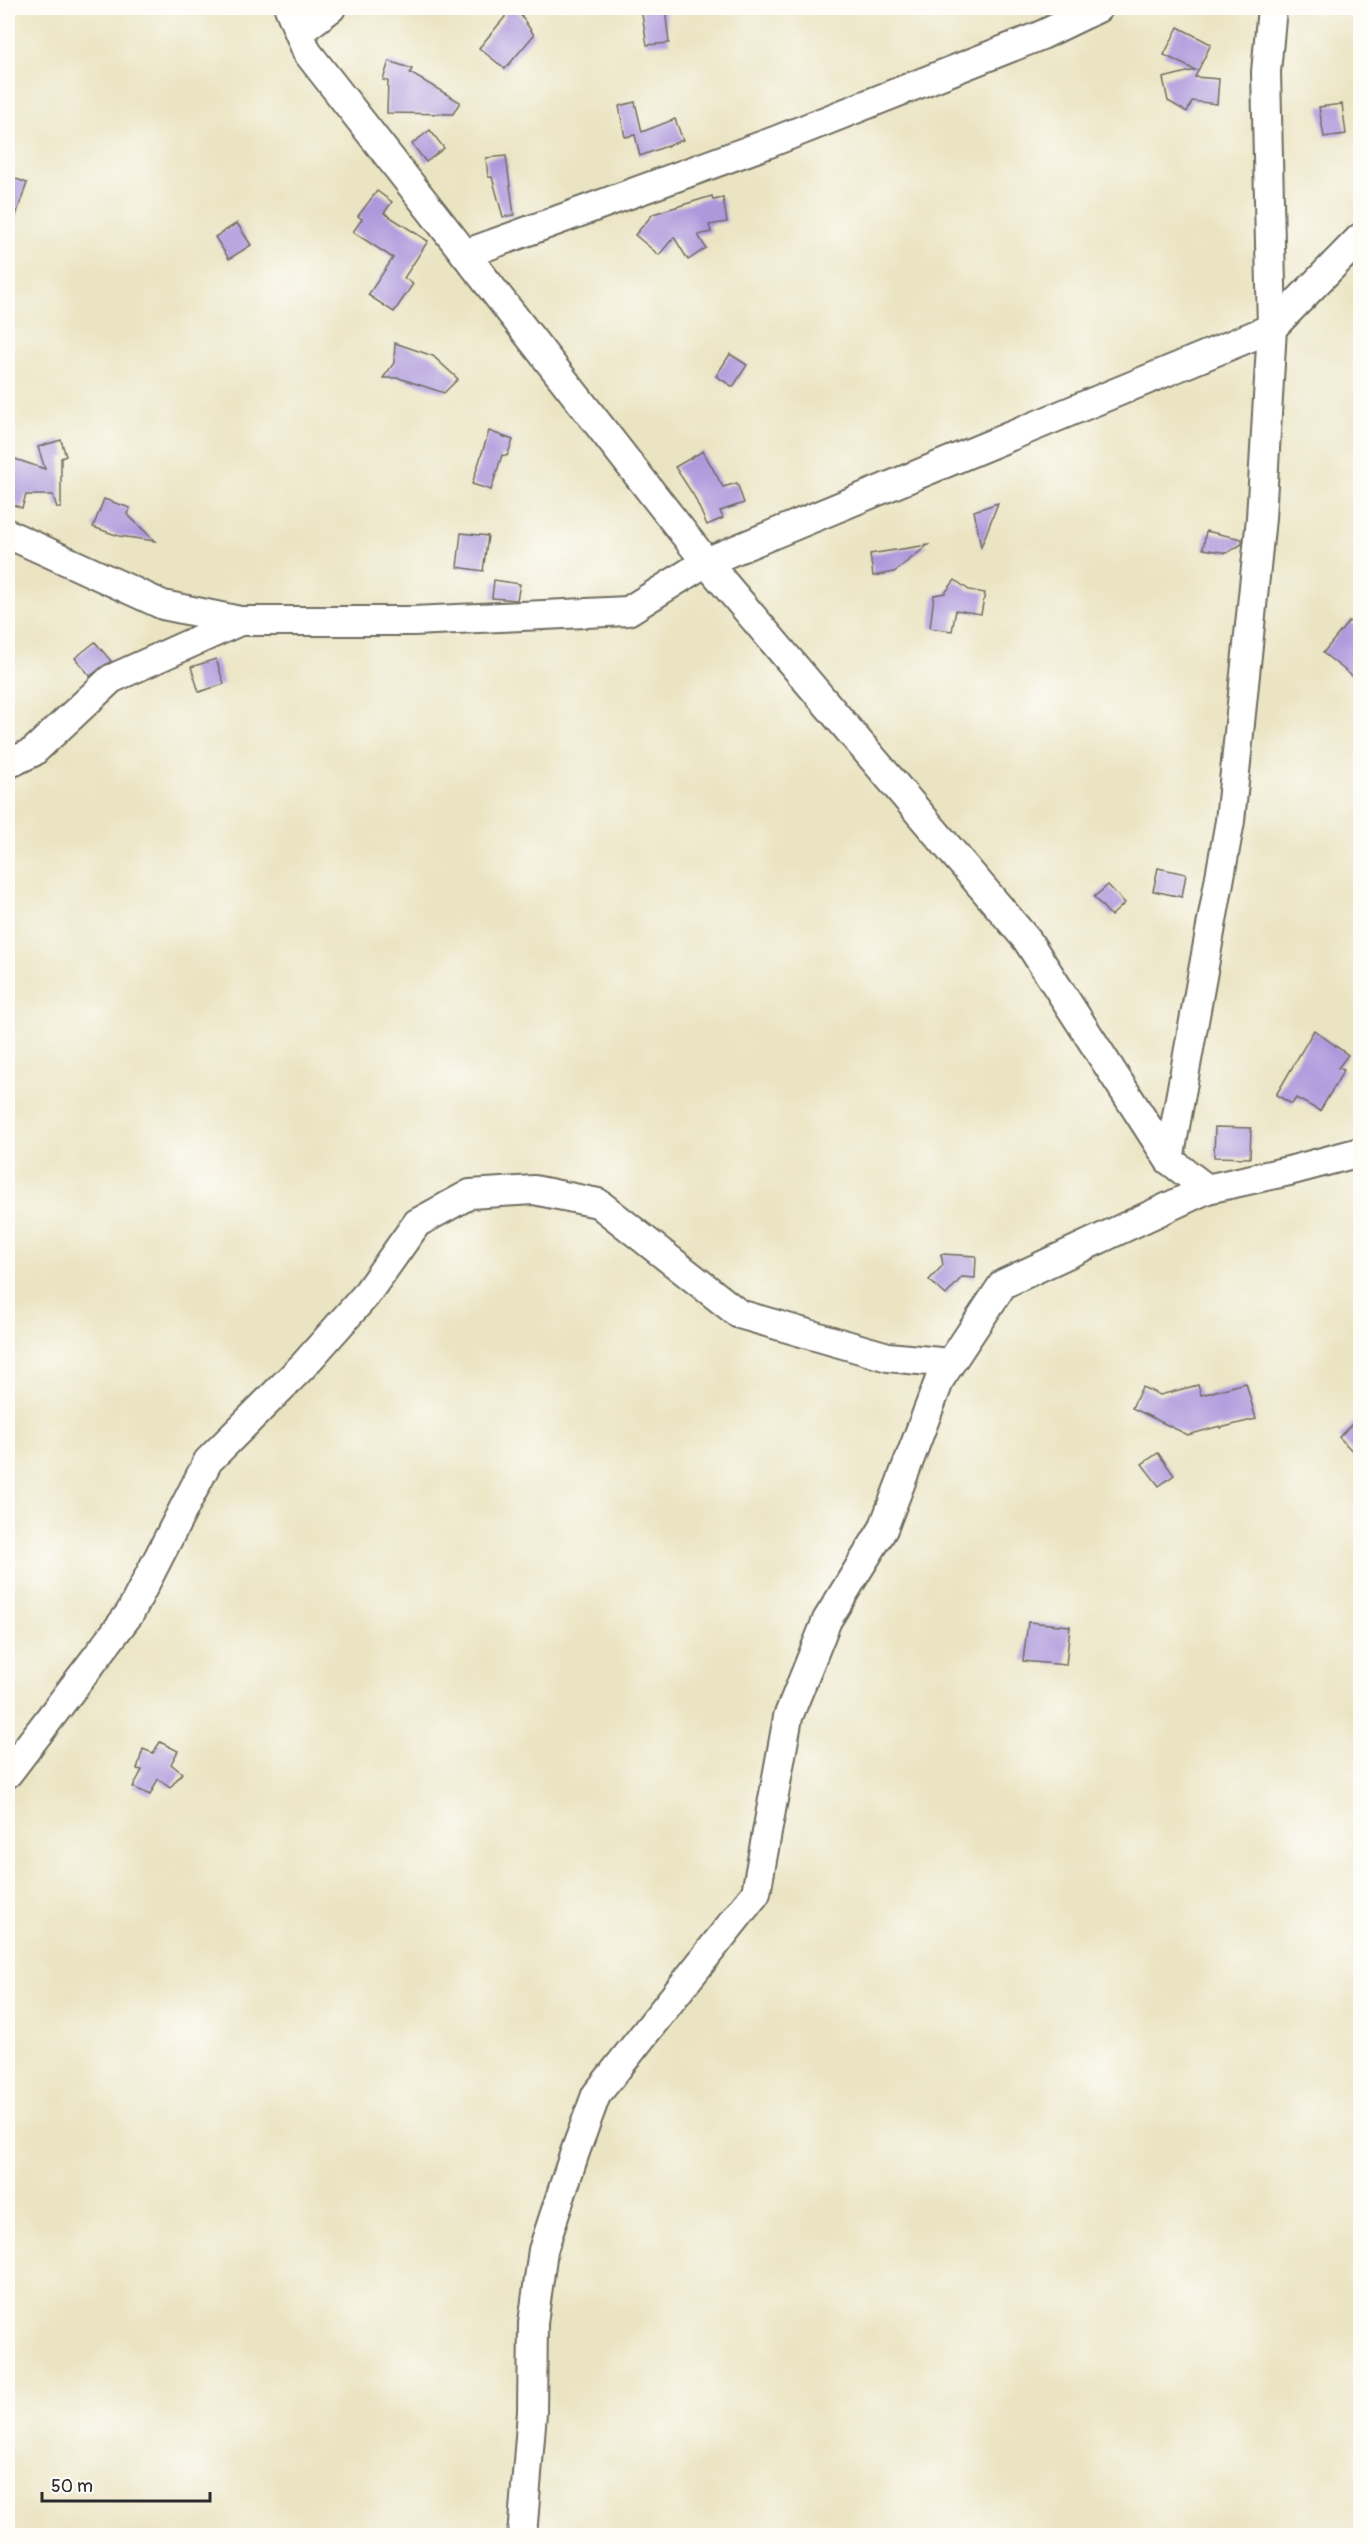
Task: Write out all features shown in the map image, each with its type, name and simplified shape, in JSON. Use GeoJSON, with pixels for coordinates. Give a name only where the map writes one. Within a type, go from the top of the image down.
{"type":"FeatureCollection","features":[{"type":"Feature","properties":{"kind":"street"},"geometry":{"type":"LineString","coordinates":[[331,8],[294,20],[306,51],[706,562],[1027,940],[1169,1160],[1207,1189]]}},
{"type":"Feature","properties":{"kind":"street"},"geometry":{"type":"LineString","coordinates":[[465,254],[783,138],[1042,35],[1098,8]]}},
{"type":"Feature","properties":{"kind":"street"},"geometry":{"type":"LineString","coordinates":[[1169,1160],[1230,821],[1261,518],[1272,328],[1266,72],[1272,8]]}},
{"type":"Feature","properties":{"kind":"street"},"geometry":{"type":"LineString","coordinates":[[8,534],[163,605],[240,621],[413,621],[628,611],[706,562],[1272,328],[1360,238]]}},
{"type":"Feature","properties":{"kind":"street"},"geometry":{"type":"LineString","coordinates":[[8,764],[33,752],[111,679],[240,621]]}},
{"type":"Feature","properties":{"kind":"street"},"geometry":{"type":"LineString","coordinates":[[522,2535],[532,2412],[532,2323],[543,2250],[596,2095],[756,1893],[788,1717],[827,1620],[883,1530],[940,1379],[1003,1284],[1207,1189],[1360,1152]]}},
{"type":"Feature","properties":{"kind":"street"},"geometry":{"type":"LineString","coordinates":[[8,1773],[130,1613],[208,1461],[303,1366],[364,1296],[417,1223],[470,1194],[534,1190],[597,1203],[739,1314],[888,1357],[950,1364]]}},
{"type":"Feature","properties":{"kind":"building"},"geometry":{"type":"Polygon","coordinates":[[[505,8],[516,8],[534,35],[505,69],[479,48],[505,17],[505,8]]]}},
{"type":"Feature","properties":{"kind":"building"},"geometry":{"type":"Polygon","coordinates":[[[641,8],[665,8],[669,43],[647,45],[641,8]]]}},
{"type":"Feature","properties":{"kind":"building"},"geometry":{"type":"Polygon","coordinates":[[[1178,27],[1211,44],[1195,77],[1219,79],[1217,104],[1192,101],[1187,112],[1168,101],[1163,78],[1195,70],[1164,55],[1178,27]]]}},
{"type":"Feature","properties":{"kind":"building"},"geometry":{"type":"Polygon","coordinates":[[[389,61],[412,69],[410,73],[460,102],[453,114],[387,113],[388,81],[383,80],[389,61]]]}},
{"type":"Feature","properties":{"kind":"building"},"geometry":{"type":"Polygon","coordinates":[[[635,102],[642,132],[675,119],[683,140],[640,156],[635,135],[625,137],[619,106],[635,102]]]}},
{"type":"Feature","properties":{"kind":"building"},"geometry":{"type":"Polygon","coordinates":[[[1342,104],[1346,134],[1324,137],[1319,107],[1342,104]]]}},
{"type":"Feature","properties":{"kind":"building"},"geometry":{"type":"Polygon","coordinates":[[[430,130],[444,148],[426,162],[412,144],[430,130]]]}},
{"type":"Feature","properties":{"kind":"building"},"geometry":{"type":"Polygon","coordinates":[[[506,156],[514,215],[503,217],[492,177],[488,177],[486,158],[506,156]]]}},
{"type":"Feature","properties":{"kind":"building"},"geometry":{"type":"Polygon","coordinates":[[[8,176],[27,183],[11,230],[8,230],[8,176]]]}},
{"type":"Feature","properties":{"kind":"building"},"geometry":{"type":"Polygon","coordinates":[[[377,191],[392,202],[384,213],[428,241],[404,278],[413,284],[394,312],[368,295],[393,258],[353,232],[362,219],[358,216],[377,191]]]}},
{"type":"Feature","properties":{"kind":"building"},"geometry":{"type":"Polygon","coordinates":[[[712,196],[713,200],[723,198],[727,222],[709,225],[711,232],[698,235],[706,248],[688,260],[674,237],[659,255],[635,235],[653,214],[712,196]]]}},
{"type":"Feature","properties":{"kind":"building"},"geometry":{"type":"Polygon","coordinates":[[[237,223],[251,245],[229,259],[215,237],[237,223]]]}},
{"type":"Feature","properties":{"kind":"building"},"geometry":{"type":"Polygon","coordinates":[[[395,343],[433,356],[458,379],[444,393],[399,378],[383,378],[394,363],[395,343]]]}},
{"type":"Feature","properties":{"kind":"building"},"geometry":{"type":"Polygon","coordinates":[[[730,354],[747,365],[733,387],[716,376],[730,354]]]}},
{"type":"Feature","properties":{"kind":"building"},"geometry":{"type":"Polygon","coordinates":[[[489,431],[513,440],[507,456],[502,455],[491,490],[472,484],[489,431]]]}},
{"type":"Feature","properties":{"kind":"building"},"geometry":{"type":"Polygon","coordinates":[[[61,440],[66,456],[61,458],[61,508],[57,508],[53,495],[26,495],[22,508],[8,503],[8,481],[15,459],[45,469],[38,447],[61,440]]]}},
{"type":"Feature","properties":{"kind":"building"},"geometry":{"type":"Polygon","coordinates":[[[703,451],[723,487],[737,483],[744,503],[720,511],[723,518],[707,525],[694,496],[675,467],[703,451]]]}},
{"type":"Feature","properties":{"kind":"building"},"geometry":{"type":"Polygon","coordinates":[[[104,499],[130,508],[127,514],[155,541],[119,536],[93,527],[104,499]]]}},
{"type":"Feature","properties":{"kind":"building"},"geometry":{"type":"Polygon","coordinates":[[[998,503],[981,547],[974,511],[998,503]]]}},
{"type":"Feature","properties":{"kind":"building"},"geometry":{"type":"Polygon","coordinates":[[[1206,531],[1242,539],[1242,544],[1227,553],[1203,549],[1206,531]]]}},
{"type":"Feature","properties":{"kind":"building"},"geometry":{"type":"Polygon","coordinates":[[[461,533],[488,536],[483,571],[457,567],[461,533]]]}},
{"type":"Feature","properties":{"kind":"building"},"geometry":{"type":"Polygon","coordinates":[[[928,545],[894,572],[873,576],[870,554],[928,545]]]}},
{"type":"Feature","properties":{"kind":"building"},"geometry":{"type":"Polygon","coordinates":[[[494,580],[520,584],[517,600],[492,598],[494,580]]]}},
{"type":"Feature","properties":{"kind":"building"},"geometry":{"type":"Polygon","coordinates":[[[955,580],[969,590],[985,593],[981,614],[956,610],[952,631],[930,628],[934,595],[945,593],[955,580]]]}},
{"type":"Feature","properties":{"kind":"building"},"geometry":{"type":"Polygon","coordinates":[[[1349,621],[1360,629],[1360,682],[1323,653],[1349,621]]]}},
{"type":"Feature","properties":{"kind":"building"},"geometry":{"type":"Polygon","coordinates":[[[95,642],[111,661],[90,676],[75,658],[95,642]]]}},
{"type":"Feature","properties":{"kind":"building"},"geometry":{"type":"Polygon","coordinates":[[[216,659],[224,684],[199,692],[191,667],[216,659]]]}},
{"type":"Feature","properties":{"kind":"building"},"geometry":{"type":"Polygon","coordinates":[[[1158,868],[1186,874],[1182,897],[1153,891],[1158,868]]]}},
{"type":"Feature","properties":{"kind":"building"},"geometry":{"type":"Polygon","coordinates":[[[1108,885],[1125,903],[1111,916],[1094,897],[1108,885]]]}},
{"type":"Feature","properties":{"kind":"building"},"geometry":{"type":"Polygon","coordinates":[[[1314,1030],[1348,1055],[1338,1068],[1344,1070],[1320,1111],[1296,1098],[1292,1104],[1276,1095],[1314,1030]]]}},
{"type":"Feature","properties":{"kind":"building"},"geometry":{"type":"Polygon","coordinates":[[[1215,1127],[1251,1128],[1250,1158],[1214,1157],[1215,1127]]]}},
{"type":"Feature","properties":{"kind":"building"},"geometry":{"type":"Polygon","coordinates":[[[941,1254],[976,1256],[975,1278],[962,1277],[946,1295],[929,1280],[943,1265],[941,1254]]]}},
{"type":"Feature","properties":{"kind":"building"},"geometry":{"type":"Polygon","coordinates":[[[1246,1383],[1256,1419],[1220,1428],[1220,1426],[1188,1435],[1132,1408],[1142,1387],[1160,1395],[1198,1385],[1201,1395],[1246,1383]]]}},
{"type":"Feature","properties":{"kind":"building"},"geometry":{"type":"Polygon","coordinates":[[[1360,1416],[1360,1459],[1339,1437],[1360,1416]]]}},
{"type":"Feature","properties":{"kind":"building"},"geometry":{"type":"Polygon","coordinates":[[[1158,1453],[1174,1475],[1159,1486],[1142,1464],[1158,1453]]]}},
{"type":"Feature","properties":{"kind":"building"},"geometry":{"type":"Polygon","coordinates":[[[1028,1622],[1070,1626],[1066,1665],[1023,1661],[1028,1622]]]}},
{"type":"Feature","properties":{"kind":"building"},"geometry":{"type":"Polygon","coordinates":[[[160,1742],[178,1751],[171,1764],[182,1773],[170,1788],[158,1779],[150,1795],[133,1787],[142,1770],[137,1769],[143,1749],[153,1753],[160,1742]]]}}]}
